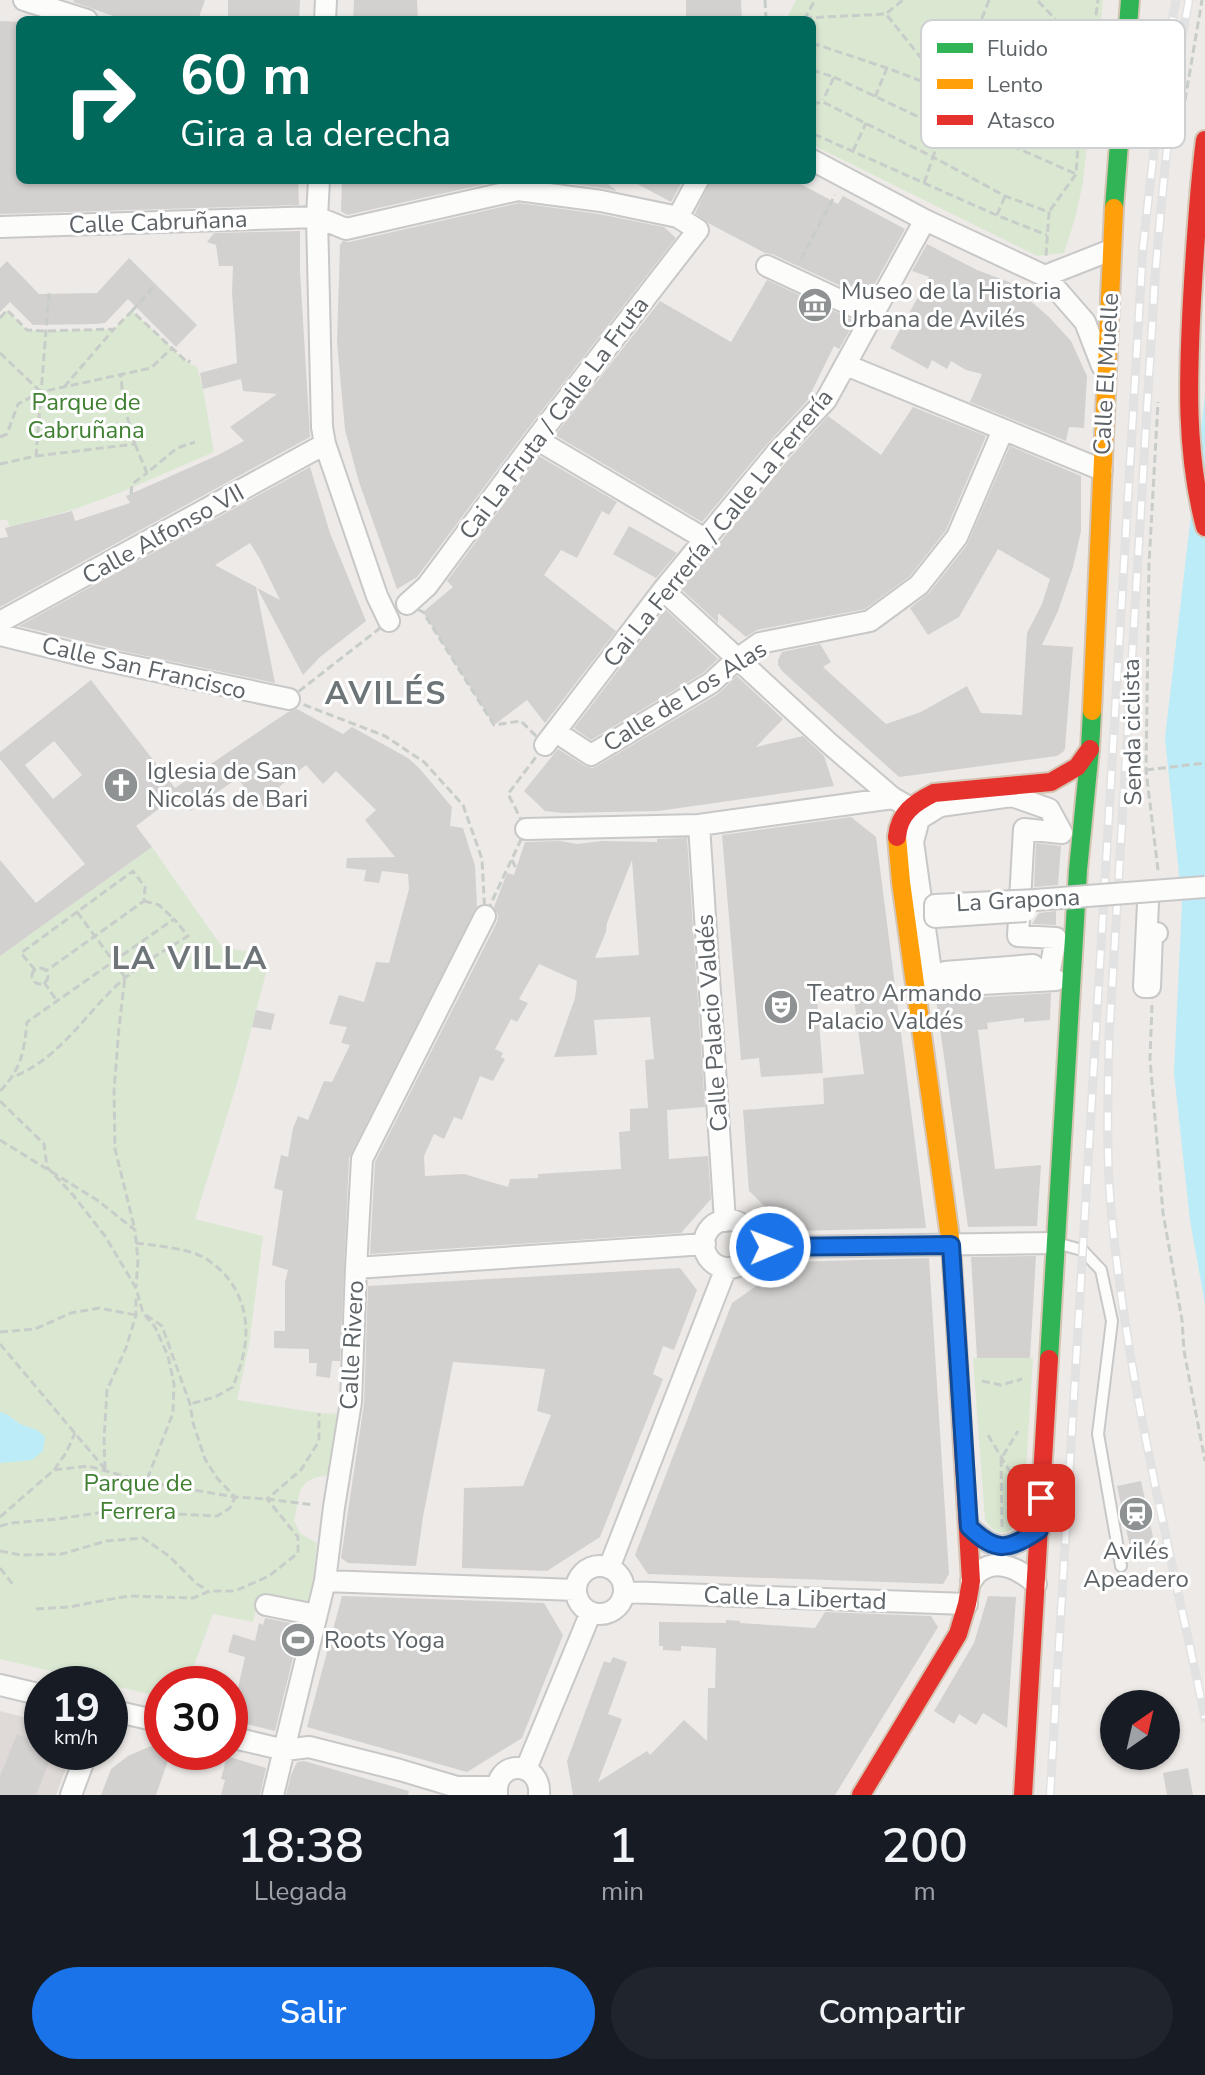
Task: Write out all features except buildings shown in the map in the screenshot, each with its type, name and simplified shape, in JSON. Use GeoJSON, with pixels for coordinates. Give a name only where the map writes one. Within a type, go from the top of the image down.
{"type":"FeatureCollection","features":[{"type":"Feature","properties":{"kind":"main road","name":"Calle El Muelle"},"geometry":{"type":"LineString","coordinates":[[1128,20],[1130,0]]}},
{"type":"Feature","properties":{"kind":"main road"},"geometry":{"type":"LineString","coordinates":[[1205,140],[1199,186],[1188,373],[1188,441],[1196,498],[1205,527]]}},
{"type":"Feature","properties":{"kind":"main road","name":"Calle El Muelle"},"geometry":{"type":"LineString","coordinates":[[1078,870],[1090,749],[1111,250],[1119,148]]}},
{"type":"Feature","properties":{"kind":"main road"},"geometry":{"type":"LineString","coordinates":[[861,1795],[958,1634],[971,1581],[951,1245],[925,987],[896,836],[901,818],[900,802],[934,793],[1051,782],[1077,767],[1090,749]]}},
{"type":"Feature","properties":{"kind":"main road"},"geometry":{"type":"LineString","coordinates":[[1023,1795],[1078,870],[1071,824],[1063,810],[1028,785]]}},
{"type":"Feature","properties":{"kind":"street"},"geometry":{"type":"LineString","coordinates":[[24,0],[74,16]]}},
{"type":"Feature","properties":{"kind":"street"},"geometry":{"type":"LineString","coordinates":[[816,162],[925,220],[1045,276],[1085,322],[1107,379]]}},
{"type":"Feature","properties":{"kind":"street"},"geometry":{"type":"LineString","coordinates":[[319,184],[322,427],[325,444],[377,596],[389,621]]}},
{"type":"Feature","properties":{"kind":"street"},"geometry":{"type":"LineString","coordinates":[[678,217],[696,184]]}},
{"type":"Feature","properties":{"kind":"street","name":"Calle Cabruñana"},"geometry":{"type":"LineString","coordinates":[[0,227],[317,217],[346,229],[518,190],[601,201],[678,217]]}},
{"type":"Feature","properties":{"kind":"street","name":"Cai La Fruta / Calle La Fruta"},"geometry":{"type":"LineString","coordinates":[[407,604],[427,586],[698,230],[678,217]]}},
{"type":"Feature","properties":{"kind":"street","name":"Cai La Ferrería / Calle La Ferrería"},"geometry":{"type":"LineString","coordinates":[[551,738],[663,590],[777,452],[826,400],[925,220]]}},
{"type":"Feature","properties":{"kind":"street"},"geometry":{"type":"LineString","coordinates":[[1045,276],[1111,250]]}},
{"type":"Feature","properties":{"kind":"street"},"geometry":{"type":"LineString","coordinates":[[767,266],[872,315]]}},
{"type":"Feature","properties":{"kind":"street"},"geometry":{"type":"LineString","coordinates":[[846,365],[1102,470]]}},
{"type":"Feature","properties":{"kind":"street","name":"Calle de Los Alas"},"geometry":{"type":"LineString","coordinates":[[551,738],[591,755],[711,683],[760,643],[870,621],[919,585],[957,537],[1003,430]]}},
{"type":"Feature","properties":{"kind":"street"},"geometry":{"type":"LineString","coordinates":[[536,439],[705,539]]}},
{"type":"Feature","properties":{"kind":"street","name":"Calle Alfonso VII"},"geometry":{"type":"LineString","coordinates":[[0,622],[325,444]]}},
{"type":"Feature","properties":{"kind":"street"},"geometry":{"type":"LineString","coordinates":[[663,590],[900,802]]}},
{"type":"Feature","properties":{"kind":"street","name":"Calle San Francisco"},"geometry":{"type":"LineString","coordinates":[[0,635],[289,699]]}},
{"type":"Feature","properties":{"kind":"street"},"geometry":{"type":"LineString","coordinates":[[1048,980],[1056,938],[1018,936],[1024,829],[1062,833],[1049,809],[1012,796],[940,806],[919,819],[913,842],[925,987],[1072,979]]}},
{"type":"Feature","properties":{"kind":"street"},"geometry":{"type":"LineString","coordinates":[[526,829],[699,825],[900,802]]}},
{"type":"Feature","properties":{"kind":"street","name":"Calle Palacio Valdés"},"geometry":{"type":"LineString","coordinates":[[699,825],[725,1221]]}},
{"type":"Feature","properties":{"kind":"street","name":"La Grapona"},"geometry":{"type":"LineString","coordinates":[[1026,908],[935,917],[935,905],[1205,887]]}},
{"type":"Feature","properties":{"kind":"street"},"geometry":{"type":"LineString","coordinates":[[1157,933],[1152,933],[1150,987],[1144,987],[1148,903],[1205,897]]}},
{"type":"Feature","properties":{"kind":"street","name":"Calle Rivero"},"geometry":{"type":"LineString","coordinates":[[273,1795],[325,1581],[351,1402],[362,1159],[485,916]]}},
{"type":"Feature","properties":{"kind":"street"},"geometry":{"type":"LineString","coordinates":[[725,1221],[742,1225],[750,1234],[752,1246],[741,1265],[726,1268],[714,1263],[705,1244],[710,1229],[725,1221]]}},
{"type":"Feature","properties":{"kind":"street"},"geometry":{"type":"LineString","coordinates":[[752,1246],[1055,1243]]}},
{"type":"Feature","properties":{"kind":"street"},"geometry":{"type":"LineString","coordinates":[[356,1268],[705,1244]]}},
{"type":"Feature","properties":{"kind":"street"},"geometry":{"type":"LineString","coordinates":[[609,1568],[726,1268]]}},
{"type":"Feature","properties":{"kind":"street"},"geometry":{"type":"LineString","coordinates":[[969,1527],[983,1541],[1002,1547],[1018,1544],[1039,1530]]}},
{"type":"Feature","properties":{"kind":"street"},"geometry":{"type":"LineString","coordinates":[[971,1581],[980,1570],[991,1566],[1010,1566],[1036,1584]]}},
{"type":"Feature","properties":{"kind":"street"},"geometry":{"type":"LineString","coordinates":[[609,1568],[621,1580],[624,1592],[613,1610],[598,1614],[591,1612],[580,1604],[576,1590],[579,1578],[589,1569],[609,1568]]}},
{"type":"Feature","properties":{"kind":"street"},"geometry":{"type":"LineString","coordinates":[[325,1581],[576,1590]]}},
{"type":"Feature","properties":{"kind":"street","name":"Calle La Libertad"},"geometry":{"type":"LineString","coordinates":[[624,1592],[967,1604]]}},
{"type":"Feature","properties":{"kind":"street"},"geometry":{"type":"LineString","coordinates":[[266,1605],[316,1615]]}},
{"type":"Feature","properties":{"kind":"street"},"geometry":{"type":"LineString","coordinates":[[526,1769],[591,1612]]}},
{"type":"Feature","properties":{"kind":"street"},"geometry":{"type":"LineString","coordinates":[[0,1685],[24,1691]]}},
{"type":"Feature","properties":{"kind":"street"},"geometry":{"type":"LineString","coordinates":[[248,1741],[285,1750],[309,1747],[457,1787],[496,1791],[503,1773],[526,1769],[539,1784],[539,1795]]}},
{"type":"Feature","properties":{"kind":"street"},"geometry":{"type":"LineString","coordinates":[[71,1795],[80,1770]]}},
{"type":"Feature","properties":{"kind":"lane"},"geometry":{"type":"LineString","coordinates":[[1055,1243],[1082,1250],[1101,1270],[1112,1321],[1098,1434],[1121,1566]]}},
{"type":"Feature","properties":{"kind":"path"},"geometry":{"type":"LineString","coordinates":[[816,18],[886,14],[903,0]]}},
{"type":"Feature","properties":{"kind":"path"},"geometry":{"type":"LineString","coordinates":[[981,20],[989,0]]}},
{"type":"Feature","properties":{"kind":"path"},"geometry":{"type":"LineString","coordinates":[[1037,0],[1056,20]]}},
{"type":"Feature","properties":{"kind":"path"},"geometry":{"type":"LineString","coordinates":[[1095,20],[1098,0]]}},
{"type":"Feature","properties":{"kind":"path"},"geometry":{"type":"LineString","coordinates":[[1185,106],[1202,0]]}},
{"type":"Feature","properties":{"kind":"path"},"geometry":{"type":"LineString","coordinates":[[886,14],[921,58]]}},
{"type":"Feature","properties":{"kind":"path"},"geometry":{"type":"LineString","coordinates":[[816,44],[921,81]]}},
{"type":"Feature","properties":{"kind":"path"},"geometry":{"type":"LineString","coordinates":[[875,97],[887,68]]}},
{"type":"Feature","properties":{"kind":"path"},"geometry":{"type":"LineString","coordinates":[[816,71],[921,118]]}},
{"type":"Feature","properties":{"kind":"path"},"geometry":{"type":"LineString","coordinates":[[823,102],[834,77]]}},
{"type":"Feature","properties":{"kind":"path"},"geometry":{"type":"LineString","coordinates":[[816,103],[823,102],[1005,196],[1049,212]]}},
{"type":"Feature","properties":{"kind":"path"},"geometry":{"type":"LineString","coordinates":[[853,151],[866,123]]}},
{"type":"Feature","properties":{"kind":"path"},"geometry":{"type":"LineString","coordinates":[[816,135],[1047,235],[1049,212],[1076,174],[1078,148]]}},
{"type":"Feature","properties":{"kind":"path"},"geometry":{"type":"LineString","coordinates":[[924,183],[936,148]]}},
{"type":"Feature","properties":{"kind":"path"},"geometry":{"type":"LineString","coordinates":[[1017,148],[1076,174]]}},
{"type":"Feature","properties":{"kind":"path"},"geometry":{"type":"LineString","coordinates":[[791,278],[844,177]]}},
{"type":"Feature","properties":{"kind":"path"},"geometry":{"type":"LineString","coordinates":[[996,215],[1005,196]]}},
{"type":"Feature","properties":{"kind":"path"},"geometry":{"type":"LineString","coordinates":[[64,387],[156,284]]}},
{"type":"Feature","properties":{"kind":"path"},"geometry":{"type":"LineString","coordinates":[[36,456],[49,293]]}},
{"type":"Feature","properties":{"kind":"path"},"geometry":{"type":"LineString","coordinates":[[0,318],[7,310],[27,330],[114,329]]}},
{"type":"Feature","properties":{"kind":"path"},"geometry":{"type":"LineString","coordinates":[[132,311],[188,363],[190,360]]}},
{"type":"Feature","properties":{"kind":"path"},"geometry":{"type":"LineString","coordinates":[[0,437],[7,434],[18,404],[41,392],[151,368],[172,348]]}},
{"type":"Feature","properties":{"kind":"path"},"geometry":{"type":"LineString","coordinates":[[0,353],[41,392]]}},
{"type":"Feature","properties":{"kind":"path"},"geometry":{"type":"LineString","coordinates":[[121,375],[123,402],[147,473]]}},
{"type":"Feature","properties":{"kind":"path","name":"Senda ciclista"},"geometry":{"type":"LineString","coordinates":[[1154,882],[1146,770],[1149,564],[1158,402]]}},
{"type":"Feature","properties":{"kind":"path"},"geometry":{"type":"LineString","coordinates":[[131,494],[132,484],[177,448],[195,442]]}},
{"type":"Feature","properties":{"kind":"path"},"geometry":{"type":"LineString","coordinates":[[0,464],[36,456],[135,444]]}},
{"type":"Feature","properties":{"kind":"path"},"geometry":{"type":"LineString","coordinates":[[289,699],[407,604],[423,612],[494,725],[521,721],[551,738],[508,794],[526,829],[485,916]]}},
{"type":"Feature","properties":{"kind":"path"},"geometry":{"type":"LineString","coordinates":[[289,699],[385,736],[424,762],[463,805],[482,859],[485,916]]}},
{"type":"Feature","properties":{"kind":"path"},"geometry":{"type":"LineString","coordinates":[[1146,770],[1205,763]]}},
{"type":"Feature","properties":{"kind":"path"},"geometry":{"type":"LineString","coordinates":[[512,860],[516,868]]}},
{"type":"Feature","properties":{"kind":"path"},"geometry":{"type":"LineString","coordinates":[[35,970],[21,953],[133,871],[145,887],[144,901],[46,971]]}},
{"type":"Feature","properties":{"kind":"path"},"geometry":{"type":"LineString","coordinates":[[13,1077],[34,1069],[50,1055],[125,977],[188,936],[159,905],[144,901]]}},
{"type":"Feature","properties":{"kind":"path"},"geometry":{"type":"LineString","coordinates":[[77,912],[125,977],[114,1091],[115,1149],[135,1230],[138,1261],[136,1315],[126,1348],[107,1390],[105,1469]]}},
{"type":"Feature","properties":{"kind":"path"},"geometry":{"type":"LineString","coordinates":[[0,1091],[13,1077],[25,1047],[27,1022],[174,919]]}},
{"type":"Feature","properties":{"kind":"path"},"geometry":{"type":"LineString","coordinates":[[35,970],[46,971]]}},
{"type":"Feature","properties":{"kind":"path"},"geometry":{"type":"LineString","coordinates":[[35,970],[32,974],[34,982],[44,982]]}},
{"type":"Feature","properties":{"kind":"path"},"geometry":{"type":"LineString","coordinates":[[44,982],[47,979],[46,971]]}},
{"type":"Feature","properties":{"kind":"path"},"geometry":{"type":"LineString","coordinates":[[44,982],[57,1001]]}},
{"type":"Feature","properties":{"kind":"path"},"geometry":{"type":"LineString","coordinates":[[1153,996],[1150,1059],[1163,1213],[1205,1461]]}},
{"type":"Feature","properties":{"kind":"path"},"geometry":{"type":"LineString","coordinates":[[0,1101],[44,1144],[47,1167],[105,1236],[136,1288],[143,1313],[155,1327],[168,1356],[174,1384],[173,1413],[146,1482]]}},
{"type":"Feature","properties":{"kind":"path"},"geometry":{"type":"LineString","coordinates":[[0,1140],[97,1200],[135,1230]]}},
{"type":"Feature","properties":{"kind":"path"},"geometry":{"type":"LineString","coordinates":[[136,1243],[173,1248],[206,1259],[233,1283],[246,1315],[245,1350],[233,1387],[215,1397],[190,1404]]}},
{"type":"Feature","properties":{"kind":"path"},"geometry":{"type":"LineString","coordinates":[[0,1332],[35,1329],[71,1313],[99,1308],[136,1315]]}},
{"type":"Feature","properties":{"kind":"path"},"geometry":{"type":"LineString","coordinates":[[143,1313],[162,1326],[190,1404],[205,1459],[235,1497]]}},
{"type":"Feature","properties":{"kind":"path"},"geometry":{"type":"LineString","coordinates":[[0,1344],[105,1469]]}},
{"type":"Feature","properties":{"kind":"path"},"geometry":{"type":"LineString","coordinates":[[959,1377],[1001,1385],[1048,1373]]}},
{"type":"Feature","properties":{"kind":"path"},"geometry":{"type":"LineString","coordinates":[[267,1499],[301,1470],[319,1441],[319,1413]]}},
{"type":"Feature","properties":{"kind":"path"},"geometry":{"type":"LineString","coordinates":[[1002,1547],[1001,1459],[1024,1420]]}},
{"type":"Feature","properties":{"kind":"path"},"geometry":{"type":"LineString","coordinates":[[0,1517],[54,1470],[75,1433]]}},
{"type":"Feature","properties":{"kind":"path"},"geometry":{"type":"LineString","coordinates":[[54,1470],[88,1466],[146,1482],[235,1497],[334,1507]]}},
{"type":"Feature","properties":{"kind":"path"},"geometry":{"type":"LineString","coordinates":[[0,1526],[111,1511],[217,1516],[230,1508],[235,1497]]}},
{"type":"Feature","properties":{"kind":"path"},"geometry":{"type":"LineString","coordinates":[[36,1609],[69,1607],[128,1596],[193,1598],[210,1591],[235,1591],[269,1576],[298,1553],[298,1537],[267,1499]]}},
{"type":"Feature","properties":{"kind":"path"},"geometry":{"type":"LineString","coordinates":[[0,1551],[21,1555],[62,1554],[106,1541],[143,1538],[169,1556],[197,1584],[210,1591]]}},
{"type":"Feature","properties":{"kind":"path"},"geometry":{"type":"LineString","coordinates":[[0,1568],[15,1587]]}},
{"type":"Feature","properties":{"kind":"shaded area"},"geometry":{"type":"Polygon","coordinates":[[[0,1711],[24,1717],[24,1770],[65,1770],[56,1795],[0,1795],[0,1711]]]}},
{"type":"Feature","properties":{"kind":"green space"},"geometry":{"type":"Polygon","coordinates":[[[796,0],[1103,0],[1101,20],[921,20],[921,148],[1087,148],[1076,215],[1064,253],[1037,256],[819,148],[816,145],[816,16],[788,16],[796,0]]]}},
{"type":"Feature","properties":{"kind":"green space","name":"Parque de Cabruñana"},"geometry":{"type":"Polygon","coordinates":[[[7,310],[27,330],[46,331],[114,329],[132,311],[188,363],[197,367],[214,452],[124,491],[75,509],[10,527],[7,520],[0,520],[0,318],[7,310]]]}},
{"type":"Feature","properties":{"kind":"green space","name":"Parque de Ferrera"},"geometry":{"type":"Polygon","coordinates":[[[152,847],[222,947],[263,954],[266,973],[238,1080],[195,1219],[263,1236],[249,1345],[237,1400],[340,1414],[329,1475],[304,1484],[294,1521],[301,1534],[317,1543],[310,1607],[260,1596],[253,1622],[213,1614],[194,1666],[144,1666],[144,1693],[128,1689],[128,1666],[30,1666],[0,1659],[0,956],[152,847]]]}},
{"type":"Feature","properties":{"kind":"green space"},"geometry":{"type":"Polygon","coordinates":[[[973,1358],[1033,1358],[1023,1515],[1015,1527],[1001,1533],[985,1520],[973,1358]]]}},
{"type":"Feature","properties":{"kind":"water"},"geometry":{"type":"Polygon","coordinates":[[[1205,395],[1205,1304],[1190,1220],[1174,1073],[1182,903],[1165,738],[1205,395]]]}},
{"type":"Feature","properties":{"kind":"water"},"geometry":{"type":"Polygon","coordinates":[[[0,1412],[45,1437],[43,1451],[32,1460],[0,1463],[0,1412]]]}},
{"type":"Feature","properties":{"kind":"railway"},"geometry":{"type":"LineString","coordinates":[[1172,20],[1176,0]]}},
{"type":"Feature","properties":{"kind":"railway"},"geometry":{"type":"LineString","coordinates":[[1185,23],[1189,0]]}},
{"type":"Feature","properties":{"kind":"railway"},"geometry":{"type":"LineString","coordinates":[[1050,1795],[1143,247],[1154,148]]}},
{"type":"Feature","properties":{"kind":"railway"},"geometry":{"type":"LineString","coordinates":[[1168,148],[1155,277],[1109,1038],[1108,1145],[1111,1209],[1128,1337],[1151,1465],[1205,1718]]}},
{"type":"Feature","properties":{"kind":"traffic: fast"},"geometry":{"type":"LineString","coordinates":[[1128,20],[1130,0]]}},
{"type":"Feature","properties":{"kind":"traffic: fast"},"geometry":{"type":"LineString","coordinates":[[1114,208],[1119,148]]}},
{"type":"Feature","properties":{"kind":"traffic: fast"},"geometry":{"type":"LineString","coordinates":[[1049,1359],[1078,870],[1092,711]]}},
{"type":"Feature","properties":{"kind":"traffic: slow"},"geometry":{"type":"LineString","coordinates":[[1092,711],[1114,208]]}},
{"type":"Feature","properties":{"kind":"traffic: slow"},"geometry":{"type":"LineString","coordinates":[[897,837],[951,1245],[955,1310]]}},
{"type":"Feature","properties":{"kind":"traffic: jam"},"geometry":{"type":"LineString","coordinates":[[1205,140],[1196,240],[1189,386],[1194,471],[1205,527]]}},
{"type":"Feature","properties":{"kind":"traffic: jam"},"geometry":{"type":"LineString","coordinates":[[897,837],[904,815],[934,793],[1051,782],[1077,767],[1090,749]]}},
{"type":"Feature","properties":{"kind":"traffic: jam"},"geometry":{"type":"LineString","coordinates":[[861,1795],[958,1634],[967,1604],[971,1581],[955,1310]]}},
{"type":"Feature","properties":{"kind":"traffic: jam"},"geometry":{"type":"LineString","coordinates":[[1023,1795],[1049,1359]]}},
{"type":"Feature","properties":{"kind":"place","name":"Museo de la Historia Urbana de Avilés"},"geometry":{"type":"Point","coordinates":[815,305]}},
{"type":"Feature","properties":{"kind":"place","name":"Iglesia de San Nicolás de Bari"},"geometry":{"type":"Point","coordinates":[121,785]}},
{"type":"Feature","properties":{"kind":"place","name":"Teatro Armando Palacio Valdés"},"geometry":{"type":"Point","coordinates":[781,1007]}},
{"type":"Feature","properties":{"kind":"place","name":"Avilés Apeadero"},"geometry":{"type":"Point","coordinates":[1136,1514]}},
{"type":"Feature","properties":{"kind":"place","name":"Roots Yoga"},"geometry":{"type":"Point","coordinates":[298,1640]}},
{"type":"Feature","properties":{"kind":"district","name":"AVILÉS"},"geometry":{"type":"Point","coordinates":[386,693]}},
{"type":"Feature","properties":{"kind":"district","name":"LA VILLA"},"geometry":{"type":"Point","coordinates":[190,958]}},
{"type":"Feature","properties":{"kind":"route"},"geometry":{"type":"LineString","coordinates":[[770,1247],[951,1245],[969,1527],[983,1541],[1002,1547],[1018,1544],[1039,1530],[1041,1498]]}}]}
